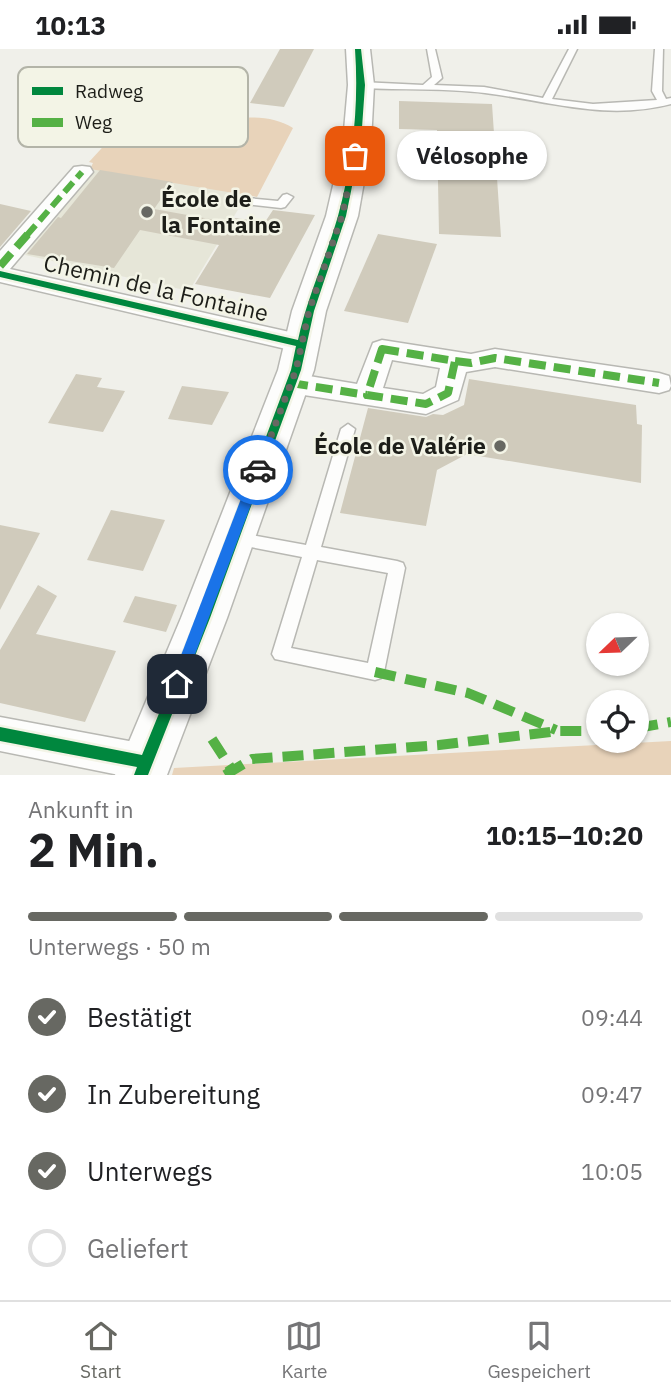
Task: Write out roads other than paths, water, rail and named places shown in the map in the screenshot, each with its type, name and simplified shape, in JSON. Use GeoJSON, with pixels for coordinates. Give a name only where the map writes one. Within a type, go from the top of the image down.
{"type":"FeatureCollection","features":[{"type":"Feature","properties":{"kind":"street"},"geometry":{"type":"LineString","coordinates":[[0,734],[143,768],[204,618],[297,364],[309,311],[345,204],[358,142],[361,85],[358,49]]}},
{"type":"Feature","properties":{"kind":"street"},"geometry":{"type":"LineString","coordinates":[[0,266],[82,172]]}},
{"type":"Feature","properties":{"kind":"street","name":"Chemin de la Fontaine"},"geometry":{"type":"LineString","coordinates":[[0,274],[297,364],[367,395],[426,404],[448,393],[455,361]]}},
{"type":"Feature","properties":{"kind":"street"},"geometry":{"type":"LineString","coordinates":[[367,395],[382,349],[471,363],[495,358],[659,383]]}},
{"type":"Feature","properties":{"kind":"lane"},"geometry":{"type":"LineString","coordinates":[[425,88],[437,78],[431,49]]}},
{"type":"Feature","properties":{"kind":"lane"},"geometry":{"type":"LineString","coordinates":[[546,101],[573,49]]}},
{"type":"Feature","properties":{"kind":"lane"},"geometry":{"type":"LineString","coordinates":[[659,49],[657,91],[667,102]]}},
{"type":"Feature","properties":{"kind":"lane"},"geometry":{"type":"LineString","coordinates":[[361,85],[484,90],[601,109],[632,109],[667,102]]}},
{"type":"Feature","properties":{"kind":"lane"},"geometry":{"type":"LineString","coordinates":[[237,200],[281,205],[287,197]]}},
{"type":"Feature","properties":{"kind":"lane"},"geometry":{"type":"LineString","coordinates":[[233,538],[311,553],[397,568],[375,672],[281,654],[311,553],[348,429]]}},
{"type":"Feature","properties":{"kind":"place","name":"Vélosophe"},"geometry":{"type":"Point","coordinates":[355,156]}},
{"type":"Feature","properties":{"kind":"place","name":"École de la Fontaine"},"geometry":{"type":"Point","coordinates":[147,212]}},
{"type":"Feature","properties":{"kind":"place","name":"École de Valérie"},"geometry":{"type":"Point","coordinates":[500,446]}}]}
